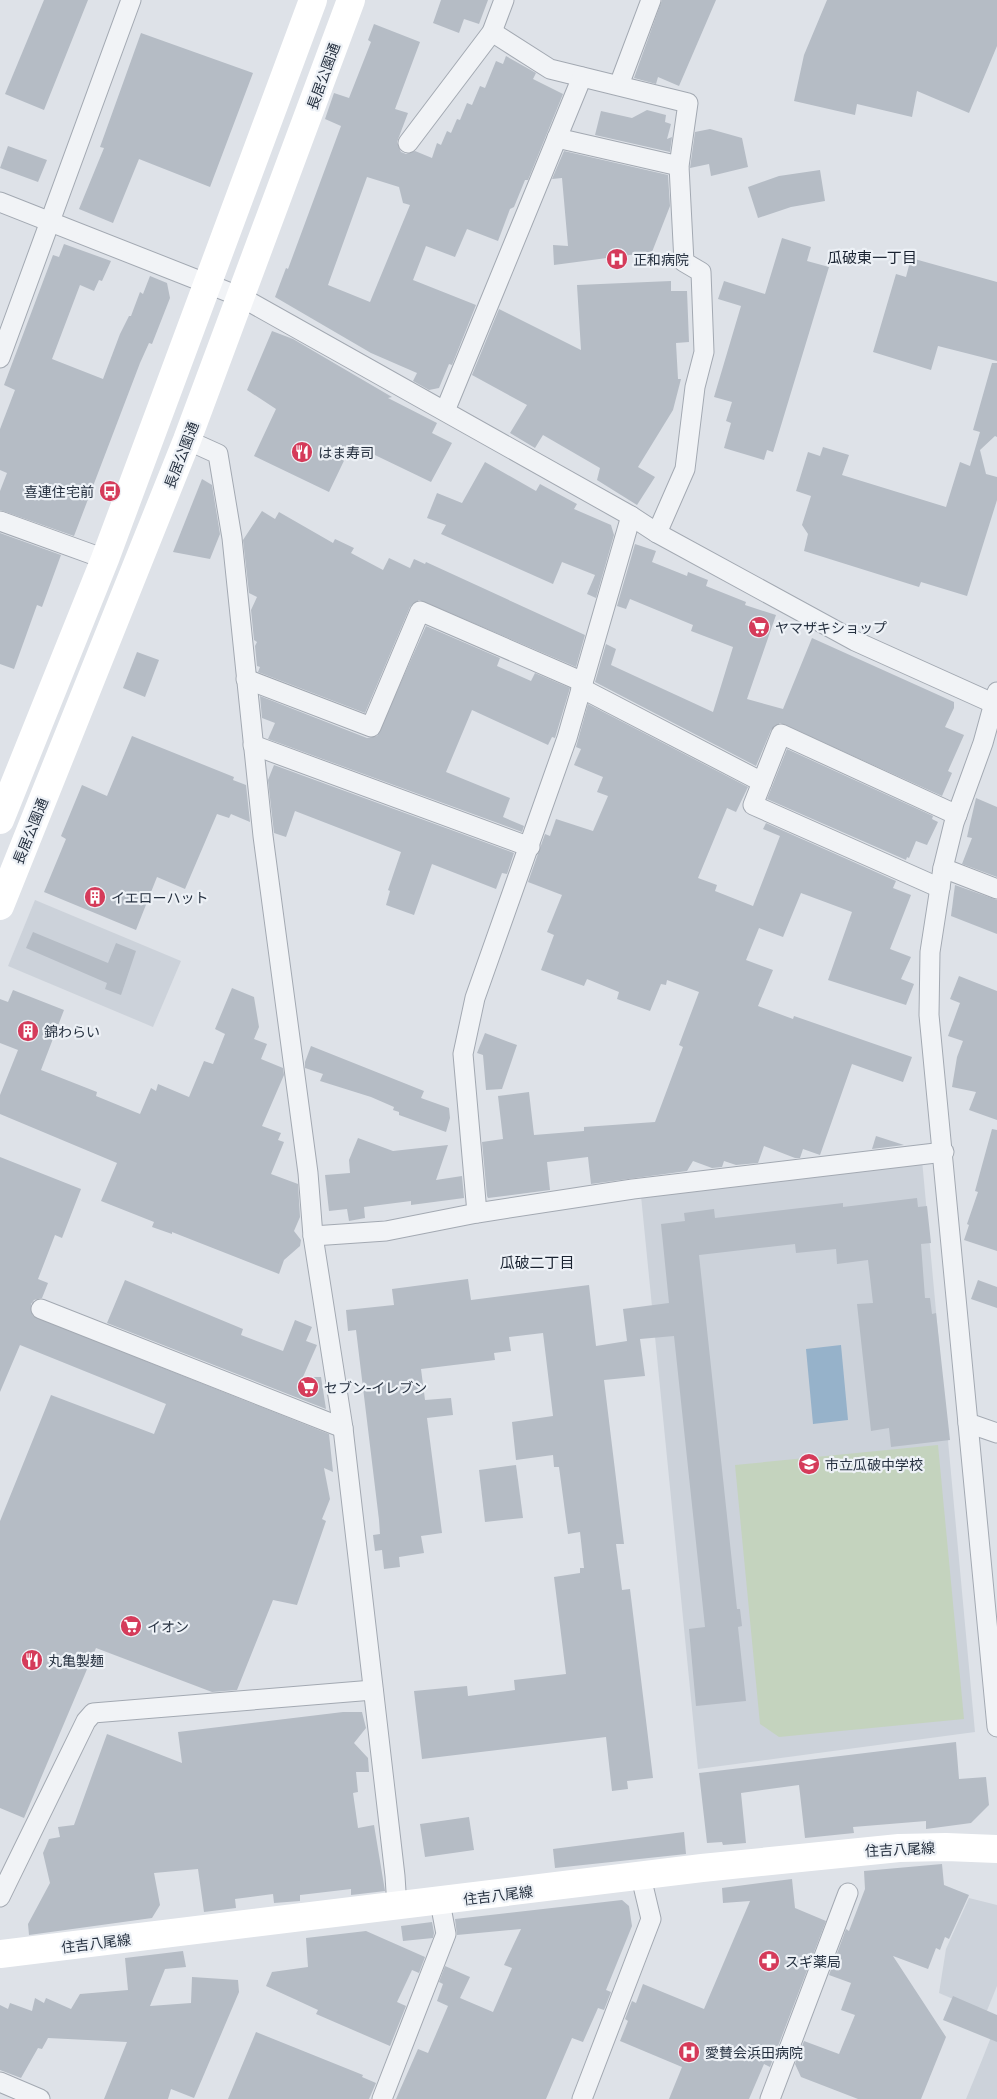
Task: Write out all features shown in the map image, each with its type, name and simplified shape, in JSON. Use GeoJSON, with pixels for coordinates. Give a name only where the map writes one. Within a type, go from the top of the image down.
{"type":"FeatureCollection","features":[{"type":"Feature","properties":{"kind":"main road"},"geometry":{"type":"LineString","coordinates":[[0,820],[105,559],[313,0]]}},
{"type":"Feature","properties":{"kind":"main road","name":"長居公園通"},"geometry":{"type":"LineString","coordinates":[[0,906],[187,440],[351,0]]}},
{"type":"Feature","properties":{"kind":"main road","name":"住吉八尾線"},"geometry":{"type":"LineString","coordinates":[[0,1954],[440,1902],[702,1868],[899,1848],[997,1849]]}},
{"type":"Feature","properties":{"kind":"street"},"geometry":{"type":"LineString","coordinates":[[0,358],[131,0]]}},
{"type":"Feature","properties":{"kind":"street"},"geometry":{"type":"LineString","coordinates":[[408,143],[492,32],[504,0]]}},
{"type":"Feature","properties":{"kind":"street"},"geometry":{"type":"LineString","coordinates":[[619,85],[651,0]]}},
{"type":"Feature","properties":{"kind":"street"},"geometry":{"type":"LineString","coordinates":[[492,32],[550,68],[688,103],[679,166],[684,262],[701,272],[704,352],[695,387],[685,469],[657,533]]}},
{"type":"Feature","properties":{"kind":"street"},"geometry":{"type":"LineString","coordinates":[[445,411],[582,77]]}},
{"type":"Feature","properties":{"kind":"street"},"geometry":{"type":"LineString","coordinates":[[557,138],[679,166]]}},
{"type":"Feature","properties":{"kind":"street"},"geometry":{"type":"LineString","coordinates":[[0,202],[241,296],[631,516],[657,533],[856,641],[996,699],[983,743],[957,815],[943,868],[930,952],[929,1015],[944,1152],[997,1727]]}},
{"type":"Feature","properties":{"kind":"street"},"geometry":{"type":"LineString","coordinates":[[187,440],[218,454],[232,538],[263,836],[308,1173],[313,1236],[343,1428],[396,1876],[397,1907]]}},
{"type":"Feature","properties":{"kind":"street"},"geometry":{"type":"LineString","coordinates":[[478,1213],[463,1054],[475,998],[567,738],[631,516]]}},
{"type":"Feature","properties":{"kind":"street"},"geometry":{"type":"LineString","coordinates":[[0,521],[105,559]]}},
{"type":"Feature","properties":{"kind":"street"},"geometry":{"type":"LineString","coordinates":[[246,679],[371,727],[420,610],[582,685],[762,782]]}},
{"type":"Feature","properties":{"kind":"street"},"geometry":{"type":"LineString","coordinates":[[940,888],[753,806],[781,734],[957,815]]}},
{"type":"Feature","properties":{"kind":"street"},"geometry":{"type":"LineString","coordinates":[[253,745],[530,847]]}},
{"type":"Feature","properties":{"kind":"street"},"geometry":{"type":"LineString","coordinates":[[943,868],[997,890]]}},
{"type":"Feature","properties":{"kind":"street"},"geometry":{"type":"LineString","coordinates":[[313,1236],[386,1231],[478,1213],[633,1189],[944,1152]]}},
{"type":"Feature","properties":{"kind":"street"},"geometry":{"type":"LineString","coordinates":[[41,1309],[343,1428]]}},
{"type":"Feature","properties":{"kind":"street"},"geometry":{"type":"LineString","coordinates":[[968,1423],[997,1433]]}},
{"type":"Feature","properties":{"kind":"street"},"geometry":{"type":"LineString","coordinates":[[0,1897],[86,1721],[92,1714],[373,1690]]}},
{"type":"Feature","properties":{"kind":"street"},"geometry":{"type":"LineString","coordinates":[[582,2099],[651,1919],[640,1877]]}},
{"type":"Feature","properties":{"kind":"street"},"geometry":{"type":"LineString","coordinates":[[770,2099],[848,1893]]}},
{"type":"Feature","properties":{"kind":"street"},"geometry":{"type":"LineString","coordinates":[[382,2099],[446,1934],[440,1902]]}},
{"type":"Feature","properties":{"kind":"street"},"geometry":{"type":"LineString","coordinates":[[0,2082],[40,2099]]}},
{"type":"Feature","properties":{"kind":"shaded area"},"geometry":{"type":"Polygon","coordinates":[[[35,900],[181,961],[153,1027],[8,966],[35,900]]]}},
{"type":"Feature","properties":{"kind":"shaded area","name":"市立瓜破中学校"},"geometry":{"type":"Polygon","coordinates":[[[922,1160],[975,1732],[698,1769],[641,1196],[922,1160]]]}},
{"type":"Feature","properties":{"kind":"shaded area"},"geometry":{"type":"Polygon","coordinates":[[[969,1898],[997,1905],[997,1986],[986,2013],[939,1993],[946,1949],[969,1898]]]}},
{"type":"Feature","properties":{"kind":"shaded area"},"geometry":{"type":"Polygon","coordinates":[[[997,2022],[997,2099],[966,2099],[982,2060],[997,2022]]]}},
{"type":"Feature","properties":{"kind":"green space"},"geometry":{"type":"Polygon","coordinates":[[[938,1445],[964,1719],[779,1737],[760,1724],[735,1465],[938,1445]]]}},
{"type":"Feature","properties":{"kind":"water"},"geometry":{"type":"Polygon","coordinates":[[[841,1345],[848,1420],[813,1424],[806,1349],[841,1345]]]}},
{"type":"Feature","properties":{"kind":"building"},"geometry":{"type":"Polygon","coordinates":[[[44,0],[88,0],[44,110],[5,94],[44,0]]]}},
{"type":"Feature","properties":{"kind":"building"},"geometry":{"type":"Polygon","coordinates":[[[441,0],[488,0],[479,24],[464,19],[459,33],[433,23],[441,0]]]}},
{"type":"Feature","properties":{"kind":"building"},"geometry":{"type":"Polygon","coordinates":[[[662,0],[716,0],[679,86],[658,77],[656,84],[634,78],[662,0]]]}},
{"type":"Feature","properties":{"kind":"building"},"geometry":{"type":"Polygon","coordinates":[[[827,0],[997,0],[997,46],[969,113],[917,91],[912,117],[857,104],[855,115],[794,101],[804,55],[827,0]]]}},
{"type":"Feature","properties":{"kind":"building"},"geometry":{"type":"Polygon","coordinates":[[[374,24],[420,42],[395,109],[408,113],[397,142],[401,152],[406,154],[415,151],[432,158],[437,143],[441,145],[447,131],[451,133],[457,119],[460,120],[467,103],[472,105],[480,86],[485,88],[496,61],[503,64],[506,56],[536,73],[533,79],[563,94],[528,180],[525,180],[514,207],[510,209],[498,241],[467,229],[455,257],[426,246],[413,280],[476,305],[452,365],[449,364],[439,388],[429,390],[413,381],[417,373],[371,353],[275,297],[286,268],[288,269],[341,126],[325,119],[334,93],[349,98],[371,42],[368,40],[374,24]],[[367,177],[328,285],[370,302],[410,205],[403,203],[399,187],[367,177]]]}},
{"type":"Feature","properties":{"kind":"building"},"geometry":{"type":"Polygon","coordinates":[[[141,33],[253,73],[210,187],[139,159],[113,223],[79,209],[104,148],[100,147],[141,33]]]}},
{"type":"Feature","properties":{"kind":"building"},"geometry":{"type":"Polygon","coordinates":[[[647,110],[666,115],[665,122],[671,124],[667,139],[672,137],[670,152],[595,135],[601,111],[632,118],[647,110]]]}},
{"type":"Feature","properties":{"kind":"building"},"geometry":{"type":"Polygon","coordinates":[[[710,129],[742,138],[748,167],[711,176],[709,164],[690,168],[695,132],[710,129]]]}},
{"type":"Feature","properties":{"kind":"building"},"geometry":{"type":"Polygon","coordinates":[[[8,146],[47,160],[38,182],[0,168],[8,146]]]}},
{"type":"Feature","properties":{"kind":"building"},"geometry":{"type":"Polygon","coordinates":[[[564,151],[668,175],[670,206],[652,252],[554,265],[553,245],[568,246],[562,178],[552,179],[564,151]]]}},
{"type":"Feature","properties":{"kind":"building"},"geometry":{"type":"Polygon","coordinates":[[[820,170],[825,201],[791,207],[758,218],[748,187],[779,176],[820,170]]]}},
{"type":"Feature","properties":{"kind":"building"},"geometry":{"type":"Polygon","coordinates":[[[782,238],[811,247],[807,261],[829,267],[773,452],[767,450],[764,460],[724,448],[731,423],[726,421],[732,402],[714,397],[741,306],[718,299],[724,281],[765,294],[782,238]]]}},
{"type":"Feature","properties":{"kind":"building"},"geometry":{"type":"Polygon","coordinates":[[[64,244],[111,261],[102,281],[99,280],[94,291],[80,285],[52,359],[103,379],[120,334],[129,316],[131,316],[140,292],[143,294],[150,276],[167,283],[170,298],[152,344],[149,343],[140,363],[74,536],[0,510],[0,491],[7,473],[0,470],[0,429],[15,390],[4,385],[53,255],[59,257],[64,244]]]}},
{"type":"Feature","properties":{"kind":"building"},"geometry":{"type":"Polygon","coordinates":[[[911,258],[997,282],[997,361],[938,346],[931,370],[873,352],[896,274],[906,277],[911,258]]]}},
{"type":"Feature","properties":{"kind":"building"},"geometry":{"type":"Polygon","coordinates":[[[671,281],[671,291],[687,291],[689,342],[676,343],[678,379],[681,379],[673,410],[638,467],[655,477],[637,505],[597,480],[600,468],[543,435],[535,448],[510,433],[527,405],[472,375],[499,309],[581,350],[577,285],[671,281]]]}},
{"type":"Feature","properties":{"kind":"building"},"geometry":{"type":"Polygon","coordinates":[[[272,331],[293,339],[392,397],[388,398],[437,423],[432,433],[452,443],[431,482],[352,444],[329,492],[254,456],[276,409],[247,390],[272,331]]]}},
{"type":"Feature","properties":{"kind":"building"},"geometry":{"type":"Polygon","coordinates":[[[992,363],[997,363],[997,437],[995,436],[980,450],[986,474],[997,477],[997,500],[967,596],[921,582],[919,587],[804,551],[808,534],[802,525],[811,496],[796,491],[808,452],[820,456],[823,447],[849,455],[842,475],[946,507],[960,462],[970,466],[980,432],[973,430],[992,363]]]}},
{"type":"Feature","properties":{"kind":"building"},"geometry":{"type":"Polygon","coordinates":[[[485,462],[536,491],[540,484],[577,504],[574,509],[611,525],[614,535],[596,598],[587,594],[595,575],[562,562],[553,584],[441,534],[446,525],[427,518],[437,493],[462,503],[485,462]]]}},
{"type":"Feature","properties":{"kind":"building"},"geometry":{"type":"Polygon","coordinates":[[[202,479],[212,485],[220,534],[210,559],[173,552],[202,479]]]}},
{"type":"Feature","properties":{"kind":"building"},"geometry":{"type":"Polygon","coordinates":[[[262,511],[275,519],[279,512],[333,543],[335,539],[354,548],[351,553],[383,570],[389,558],[410,568],[414,559],[425,564],[426,562],[585,635],[576,667],[419,600],[410,607],[365,713],[258,672],[260,667],[257,666],[255,646],[257,642],[254,640],[251,610],[257,597],[249,593],[243,540],[262,511]]]}},
{"type":"Feature","properties":{"kind":"building"},"geometry":{"type":"Polygon","coordinates":[[[0,533],[61,555],[42,607],[37,605],[14,669],[0,664],[0,533]]]}},
{"type":"Feature","properties":{"kind":"building"},"geometry":{"type":"Polygon","coordinates":[[[635,544],[656,551],[652,562],[687,576],[688,572],[708,580],[706,586],[746,602],[745,605],[776,615],[747,699],[783,709],[812,638],[954,702],[954,708],[945,727],[964,735],[948,771],[952,773],[942,796],[780,723],[771,730],[756,766],[595,682],[606,644],[616,649],[611,665],[713,712],[733,647],[691,631],[693,625],[630,599],[626,609],[617,606],[635,544]]]}},
{"type":"Feature","properties":{"kind":"building"},"geometry":{"type":"Polygon","coordinates":[[[426,626],[500,658],[497,666],[531,681],[535,673],[570,688],[555,738],[552,737],[548,745],[472,710],[446,772],[510,798],[503,817],[524,826],[522,832],[268,739],[275,723],[262,718],[260,696],[367,738],[377,736],[426,626]]]}},
{"type":"Feature","properties":{"kind":"building"},"geometry":{"type":"Polygon","coordinates":[[[137,652],[159,660],[145,697],[123,688],[137,652]]]}},
{"type":"Feature","properties":{"kind":"building"},"geometry":{"type":"Polygon","coordinates":[[[588,704],[748,787],[736,812],[727,808],[698,878],[717,885],[715,891],[753,906],[780,836],[763,829],[766,823],[896,881],[893,888],[911,895],[890,949],[911,957],[901,979],[914,984],[906,1005],[828,980],[852,912],[801,893],[783,937],[759,928],[746,960],[773,970],[758,1006],[793,1019],[794,1016],[912,1057],[903,1082],[852,1064],[820,1155],[803,1149],[800,1158],[795,1158],[764,1146],[758,1163],[736,1165],[724,1161],[722,1167],[712,1168],[693,1161],[687,1171],[591,1184],[588,1157],[547,1162],[550,1190],[488,1198],[482,1142],[503,1139],[498,1096],[529,1092],[534,1135],[584,1131],[584,1127],[655,1122],[683,1047],[679,1045],[699,992],[667,980],[666,985],[661,984],[650,1011],[617,999],[619,992],[587,979],[584,986],[541,970],[554,935],[547,932],[562,895],[528,882],[545,834],[550,836],[556,819],[593,831],[608,796],[597,792],[603,777],[574,765],[581,749],[576,747],[588,704]]]}},
{"type":"Feature","properties":{"kind":"building"},"geometry":{"type":"Polygon","coordinates":[[[132,736],[234,777],[233,780],[246,785],[250,822],[231,814],[229,818],[217,814],[185,889],[157,877],[136,930],[44,892],[66,839],[61,836],[82,785],[107,796],[132,736]]]}},
{"type":"Feature","properties":{"kind":"building"},"geometry":{"type":"Polygon","coordinates":[[[787,749],[933,816],[932,819],[938,822],[927,845],[916,841],[909,858],[907,857],[906,860],[767,799],[787,749]]]}},
{"type":"Feature","properties":{"kind":"building"},"geometry":{"type":"Polygon","coordinates":[[[274,765],[514,853],[507,874],[502,873],[496,889],[432,864],[414,915],[386,905],[390,891],[388,890],[401,852],[295,811],[286,837],[274,833],[268,780],[274,765]]]}},
{"type":"Feature","properties":{"kind":"building"},"geometry":{"type":"Polygon","coordinates":[[[976,798],[997,807],[997,877],[962,864],[972,838],[967,837],[976,798]]]}},
{"type":"Feature","properties":{"kind":"building"},"geometry":{"type":"Polygon","coordinates":[[[955,885],[997,900],[997,934],[951,916],[955,885]]]}},
{"type":"Feature","properties":{"kind":"building"},"geometry":{"type":"Polygon","coordinates":[[[33,932],[108,963],[116,943],[136,951],[121,995],[105,989],[107,983],[26,948],[33,932]]]}},
{"type":"Feature","properties":{"kind":"building"},"geometry":{"type":"Polygon","coordinates":[[[959,976],[997,991],[997,1120],[969,1110],[976,1092],[952,1087],[957,1057],[963,1041],[948,1036],[960,1003],[950,999],[959,976]]]}},
{"type":"Feature","properties":{"kind":"building"},"geometry":{"type":"Polygon","coordinates":[[[232,988],[254,997],[259,1027],[254,1039],[267,1044],[261,1059],[283,1068],[284,1075],[262,1126],[281,1133],[278,1140],[284,1142],[271,1174],[298,1184],[300,1217],[294,1231],[301,1240],[300,1246],[284,1260],[279,1274],[172,1232],[172,1234],[152,1227],[154,1222],[101,1201],[117,1163],[0,1114],[0,1095],[18,1050],[0,1043],[0,999],[8,1002],[13,990],[64,1010],[41,1070],[97,1092],[96,1096],[140,1114],[151,1088],[156,1091],[158,1084],[189,1097],[204,1061],[213,1064],[225,1034],[215,1029],[232,988]]]}},
{"type":"Feature","properties":{"kind":"building"},"geometry":{"type":"Polygon","coordinates":[[[485,1033],[517,1045],[502,1089],[486,1090],[483,1055],[477,1053],[485,1033]]]}},
{"type":"Feature","properties":{"kind":"building"},"geometry":{"type":"Polygon","coordinates":[[[311,1046],[424,1091],[421,1098],[449,1108],[450,1118],[446,1132],[399,1115],[399,1112],[393,1110],[394,1107],[371,1097],[320,1081],[323,1074],[305,1068],[305,1062],[311,1046]]]}},
{"type":"Feature","properties":{"kind":"building"},"geometry":{"type":"Polygon","coordinates":[[[992,1129],[997,1130],[997,1251],[964,1240],[969,1225],[967,1224],[978,1192],[975,1191],[992,1129]]]}},
{"type":"Feature","properties":{"kind":"building"},"geometry":{"type":"Polygon","coordinates":[[[876,1136],[904,1145],[872,1149],[876,1136]]]}},
{"type":"Feature","properties":{"kind":"building"},"geometry":{"type":"Polygon","coordinates":[[[358,1138],[393,1151],[448,1145],[436,1180],[462,1176],[464,1198],[411,1205],[411,1201],[364,1207],[365,1218],[349,1221],[347,1209],[329,1211],[325,1175],[350,1173],[349,1160],[358,1138]]]}},
{"type":"Feature","properties":{"kind":"building","name":"イオン"},"geometry":{"type":"Polygon","coordinates":[[[0,1157],[81,1189],[62,1238],[55,1235],[38,1279],[48,1283],[42,1298],[34,1300],[31,1304],[33,1316],[329,1434],[333,1472],[324,1468],[330,1499],[322,1519],[326,1521],[297,1605],[273,1600],[237,1690],[212,1692],[96,1648],[24,1818],[0,1808],[0,1521],[51,1395],[154,1434],[166,1404],[20,1345],[0,1392],[0,1157]]]}},
{"type":"Feature","properties":{"kind":"building"},"geometry":{"type":"Polygon","coordinates":[[[917,1198],[918,1207],[927,1206],[931,1243],[921,1244],[925,1298],[930,1298],[932,1314],[936,1313],[950,1440],[891,1447],[889,1428],[871,1431],[857,1304],[873,1303],[868,1260],[837,1264],[836,1249],[796,1253],[795,1244],[699,1255],[737,1609],[740,1609],[742,1626],[738,1627],[746,1701],[696,1706],[689,1629],[705,1627],[674,1336],[640,1339],[645,1376],[604,1380],[624,1544],[616,1544],[622,1590],[630,1589],[653,1778],[627,1781],[628,1789],[612,1791],[606,1737],[422,1759],[414,1691],[467,1686],[468,1696],[515,1690],[514,1680],[566,1674],[554,1577],[580,1573],[580,1568],[584,1568],[580,1532],[568,1534],[559,1467],[554,1467],[553,1455],[516,1460],[512,1422],[553,1416],[543,1333],[509,1337],[511,1351],[494,1353],[495,1360],[421,1369],[425,1400],[451,1398],[453,1415],[427,1418],[442,1533],[421,1536],[424,1553],[399,1557],[400,1567],[384,1569],[382,1550],[375,1551],[373,1535],[380,1534],[379,1520],[356,1330],[348,1331],[346,1310],[394,1305],[392,1289],[468,1279],[471,1300],[589,1285],[596,1346],[627,1341],[623,1309],[669,1303],[661,1224],[685,1221],[684,1213],[714,1209],[715,1218],[843,1203],[843,1207],[917,1198]]]}},
{"type":"Feature","properties":{"kind":"building"},"geometry":{"type":"Polygon","coordinates":[[[125,1280],[243,1329],[241,1335],[283,1351],[295,1320],[312,1327],[306,1341],[317,1345],[303,1377],[321,1377],[326,1409],[107,1323],[125,1280]]]}},
{"type":"Feature","properties":{"kind":"building"},"geometry":{"type":"Polygon","coordinates":[[[978,1280],[997,1287],[997,1308],[971,1299],[978,1280]]]}},
{"type":"Feature","properties":{"kind":"building"},"geometry":{"type":"Polygon","coordinates":[[[516,1465],[523,1518],[485,1522],[479,1470],[516,1465]]]}},
{"type":"Feature","properties":{"kind":"building"},"geometry":{"type":"Polygon","coordinates":[[[343,1712],[362,1712],[366,1728],[354,1743],[368,1758],[369,1772],[356,1772],[358,1792],[353,1793],[358,1828],[374,1825],[385,1891],[351,1895],[351,1889],[300,1895],[300,1901],[274,1903],[273,1894],[235,1899],[236,1908],[204,1912],[198,1869],[154,1873],[160,1905],[152,1918],[29,1935],[28,1924],[50,1883],[43,1853],[49,1839],[60,1837],[58,1827],[74,1825],[107,1734],[182,1763],[178,1732],[343,1712]]]}},
{"type":"Feature","properties":{"kind":"building"},"geometry":{"type":"Polygon","coordinates":[[[956,1742],[959,1779],[986,1777],[989,1805],[971,1823],[926,1829],[926,1821],[853,1827],[854,1833],[805,1838],[799,1785],[741,1793],[746,1843],[723,1845],[722,1842],[707,1843],[699,1773],[956,1742]]]}},
{"type":"Feature","properties":{"kind":"building"},"geometry":{"type":"Polygon","coordinates":[[[469,1817],[474,1850],[425,1857],[420,1824],[469,1817]]]}},
{"type":"Feature","properties":{"kind":"building"},"geometry":{"type":"Polygon","coordinates":[[[684,1832],[686,1854],[555,1868],[553,1849],[684,1832]]]}},
{"type":"Feature","properties":{"kind":"building"},"geometry":{"type":"Polygon","coordinates":[[[942,1864],[944,1885],[969,1895],[949,1939],[945,1937],[940,1950],[936,1948],[928,1969],[893,1956],[946,2037],[921,2099],[858,2099],[801,2077],[795,2064],[804,2041],[839,2054],[855,2015],[841,2010],[851,1983],[829,1975],[846,1929],[849,1931],[865,1889],[864,1871],[942,1864]]]}},
{"type":"Feature","properties":{"kind":"building"},"geometry":{"type":"Polygon","coordinates":[[[792,1879],[795,1908],[826,1921],[770,2067],[764,2064],[749,2099],[669,2099],[682,2067],[620,2041],[628,2021],[625,2019],[632,2001],[636,2003],[643,1984],[704,2009],[750,1901],[723,1903],[722,1888],[792,1879]]]}},
{"type":"Feature","properties":{"kind":"building"},"geometry":{"type":"Polygon","coordinates":[[[622,1900],[629,1906],[632,1926],[606,1990],[611,1992],[604,2010],[598,2008],[583,2042],[572,2038],[546,2099],[396,2099],[418,2049],[428,2053],[448,2006],[437,2001],[443,1984],[439,1982],[445,1966],[470,1977],[460,1998],[493,2012],[512,1968],[504,1965],[521,1929],[457,1935],[455,1919],[622,1900]]]}},
{"type":"Feature","properties":{"kind":"building"},"geometry":{"type":"Polygon","coordinates":[[[432,1922],[433,1938],[403,1941],[401,1926],[432,1922]]]}},
{"type":"Feature","properties":{"kind":"building"},"geometry":{"type":"Polygon","coordinates":[[[366,1931],[425,1957],[419,1973],[412,1970],[397,2002],[406,2006],[390,2046],[316,2014],[318,2010],[266,1986],[272,1972],[308,1967],[306,1938],[366,1931]]]}},
{"type":"Feature","properties":{"kind":"building"},"geometry":{"type":"Polygon","coordinates":[[[183,1951],[186,1967],[165,1969],[150,2006],[191,2003],[192,1977],[238,1980],[239,1992],[194,2098],[171,2089],[168,2099],[104,2099],[127,2042],[48,2038],[42,2049],[38,2048],[21,2078],[0,2070],[0,2005],[8,2009],[10,2003],[32,2011],[35,1998],[44,2003],[46,1998],[71,2009],[80,1994],[128,1990],[125,1958],[183,1951]]]}},
{"type":"Feature","properties":{"kind":"building"},"geometry":{"type":"Polygon","coordinates":[[[953,1996],[997,2015],[997,2042],[943,2020],[953,1996]]]}},
{"type":"Feature","properties":{"kind":"building"},"geometry":{"type":"Polygon","coordinates":[[[256,2032],[363,2075],[362,2077],[376,2083],[369,2099],[228,2099],[256,2032]]]}},
{"type":"Feature","properties":{"kind":"place","name":"正和病院"},"geometry":{"type":"Point","coordinates":[617,259]}},
{"type":"Feature","properties":{"kind":"place","name":"はま寿司"},"geometry":{"type":"Point","coordinates":[302,452]}},
{"type":"Feature","properties":{"kind":"place","name":"喜連住宅前"},"geometry":{"type":"Point","coordinates":[110,491]}},
{"type":"Feature","properties":{"kind":"place","name":"ヤマザキショップ"},"geometry":{"type":"Point","coordinates":[759,627]}},
{"type":"Feature","properties":{"kind":"place","name":"イエローハット"},"geometry":{"type":"Point","coordinates":[95,897]}},
{"type":"Feature","properties":{"kind":"place","name":"錦わらい"},"geometry":{"type":"Point","coordinates":[28,1031]}},
{"type":"Feature","properties":{"kind":"place","name":"セブン-イレブン"},"geometry":{"type":"Point","coordinates":[308,1387]}},
{"type":"Feature","properties":{"kind":"place","name":"市立瓜破中学校"},"geometry":{"type":"Point","coordinates":[809,1464]}},
{"type":"Feature","properties":{"kind":"place","name":"イオン"},"geometry":{"type":"Point","coordinates":[131,1626]}},
{"type":"Feature","properties":{"kind":"place","name":"丸亀製麺"},"geometry":{"type":"Point","coordinates":[32,1660]}},
{"type":"Feature","properties":{"kind":"place","name":"スギ薬局"},"geometry":{"type":"Point","coordinates":[769,1961]}},
{"type":"Feature","properties":{"kind":"place","name":"愛賛会浜田病院"},"geometry":{"type":"Point","coordinates":[689,2052]}},
{"type":"Feature","properties":{"kind":"district","name":"瓜破東一丁目"},"geometry":{"type":"Point","coordinates":[872,257]}},
{"type":"Feature","properties":{"kind":"district","name":"瓜破二丁目"},"geometry":{"type":"Point","coordinates":[537,1262]}}]}
